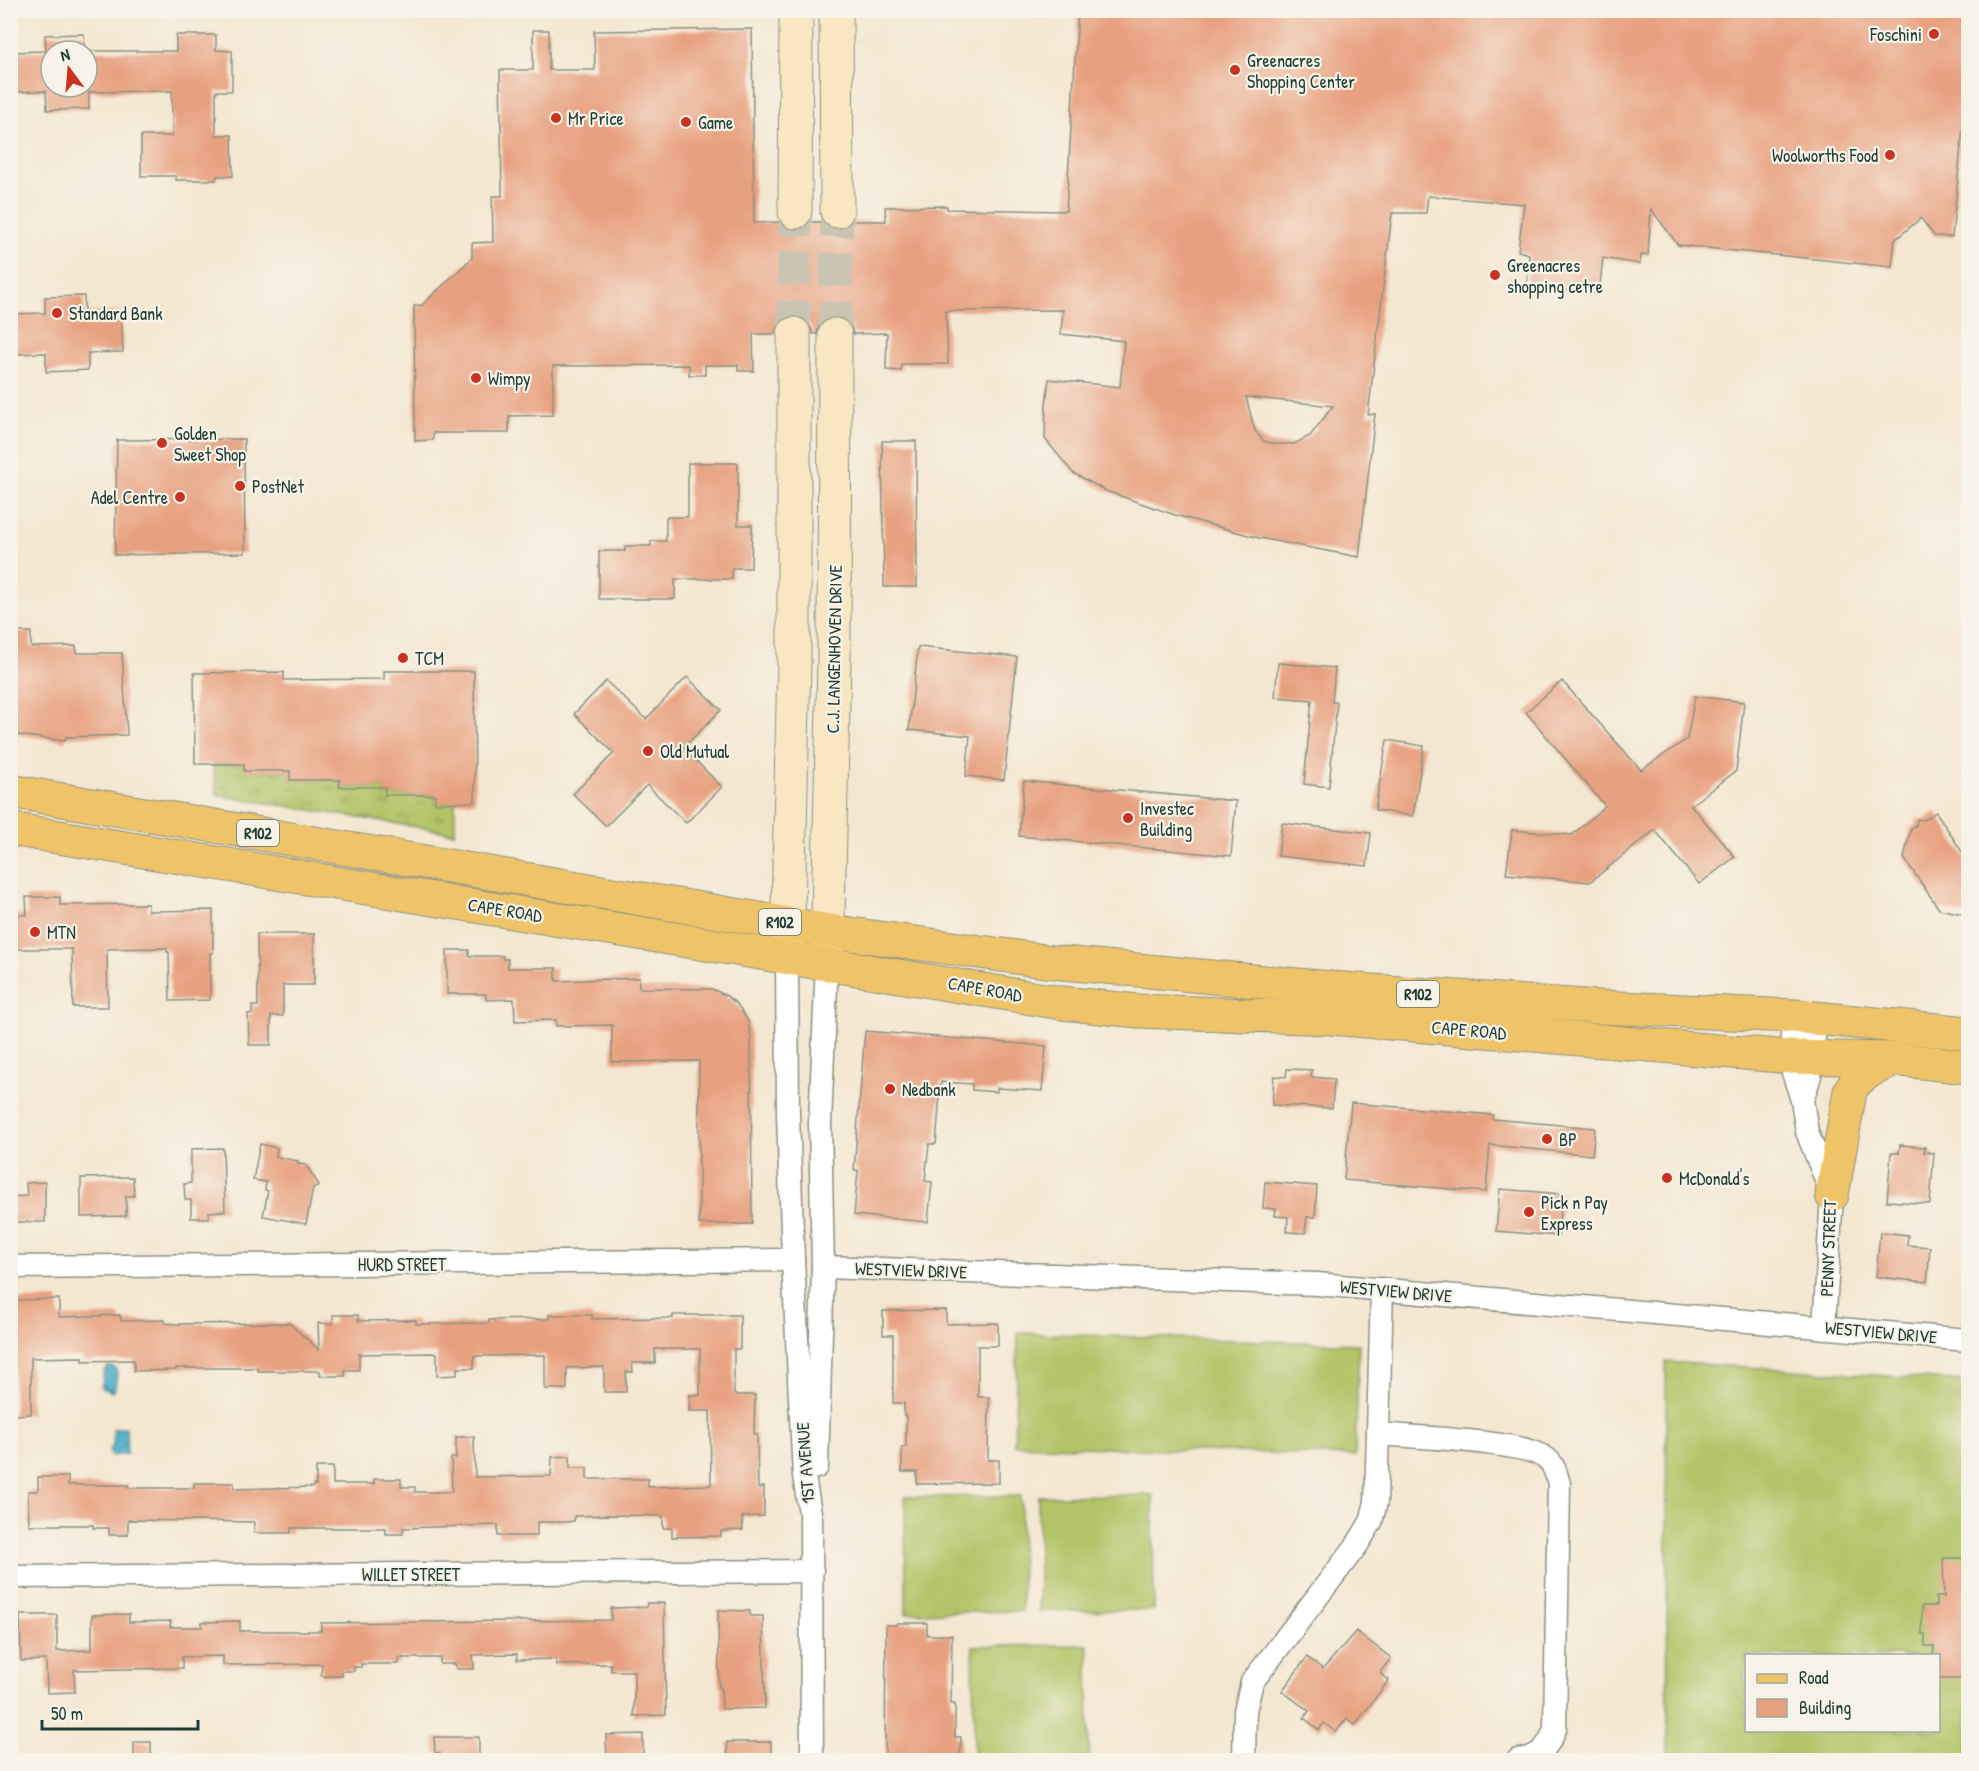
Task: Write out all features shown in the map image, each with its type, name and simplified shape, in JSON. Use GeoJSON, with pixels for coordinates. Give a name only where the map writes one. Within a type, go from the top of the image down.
{"type":"FeatureCollection","features":[{"type":"Feature","properties":{"kind":"main road"},"geometry":{"type":"LineString","coordinates":[[795,212],[796,10]]}},
{"type":"Feature","properties":{"kind":"main road"},"geometry":{"type":"LineString","coordinates":[[836,10],[837,211]]}},
{"type":"Feature","properties":{"kind":"main road"},"geometry":{"type":"LineString","coordinates":[[787,957],[794,664],[794,334]]}},
{"type":"Feature","properties":{"kind":"main road","name":"C.J. LANGENHOVEN DRIVE"},"geometry":{"type":"LineString","coordinates":[[828,947],[834,662],[835,334]]}},
{"type":"Feature","properties":{"kind":"main road","name":"CAPE ROAD"},"geometry":{"type":"LineString","coordinates":[[10,791],[787,923],[828,947],[1062,1003],[1138,1011],[1331,1018],[1801,1057],[1894,1059],[1968,1067]]}},
{"type":"Feature","properties":{"kind":"main road","name":"CAPE ROAD"},"geometry":{"type":"LineString","coordinates":[[10,829],[787,957],[828,947],[1052,962],[1330,988],[1599,1007],[1805,1017],[1968,1033]]}},
{"type":"Feature","properties":{"kind":"main road"},"geometry":{"type":"LineString","coordinates":[[1832,1195],[1850,1091],[1854,1083],[1862,1076],[1894,1059]]}},
{"type":"Feature","properties":{"kind":"street","name":"1ST AVENUE"},"geometry":{"type":"LineString","coordinates":[[811,1519],[819,1437],[823,1267],[820,1123],[828,947]]}},
{"type":"Feature","properties":{"kind":"street","name":"1ST AVENUE"},"geometry":{"type":"LineString","coordinates":[[787,957],[788,1115],[793,1260],[804,1476],[811,1519]]}},
{"type":"Feature","properties":{"kind":"street","name":"PENNY STREET"},"geometry":{"type":"LineString","coordinates":[[1805,1017],[1801,1057],[1810,1076],[1802,1100],[1807,1132],[1832,1195],[1824,1328]]}},
{"type":"Feature","properties":{"kind":"street","name":"HURD STREET"},"geometry":{"type":"LineString","coordinates":[[10,1267],[793,1260]]}},
{"type":"Feature","properties":{"kind":"street","name":"WESTVIEW DRIVE"},"geometry":{"type":"LineString","coordinates":[[823,1267],[1317,1284],[1968,1340]]}},
{"type":"Feature","properties":{"kind":"street"},"geometry":{"type":"LineString","coordinates":[[1244,1761],[1245,1711],[1252,1682],[1358,1545],[1371,1522],[1376,1502],[1382,1289]]}},
{"type":"Feature","properties":{"kind":"street"},"geometry":{"type":"LineString","coordinates":[[1378,1434],[1531,1450],[1551,1462],[1555,1471],[1558,1485],[1555,1729],[1546,1748],[1530,1759],[1518,1761]]}},
{"type":"Feature","properties":{"kind":"street"},"geometry":{"type":"LineString","coordinates":[[811,1519],[812,1761]]}},
{"type":"Feature","properties":{"kind":"street","name":"WILLET STREET"},"geometry":{"type":"LineString","coordinates":[[10,1577],[812,1571]]}},
{"type":"Feature","properties":{"kind":"green space"},"geometry":{"type":"Polygon","coordinates":[[[244,764],[245,771],[290,771],[290,780],[340,780],[340,787],[385,787],[385,795],[435,795],[435,803],[455,802],[455,833],[217,795],[213,765],[244,764]]]}},
{"type":"Feature","properties":{"kind":"green space"},"geometry":{"type":"Polygon","coordinates":[[[1018,1333],[1359,1344],[1355,1456],[1014,1445],[1018,1333]]]}},
{"type":"Feature","properties":{"kind":"green space"},"geometry":{"type":"Polygon","coordinates":[[[1666,1362],[1968,1381],[1968,1760],[1668,1760],[1666,1362]]]}},
{"type":"Feature","properties":{"kind":"green space"},"geometry":{"type":"Polygon","coordinates":[[[1153,1495],[1154,1610],[1039,1611],[1038,1496],[1153,1495]]]}},
{"type":"Feature","properties":{"kind":"green space"},"geometry":{"type":"Polygon","coordinates":[[[1021,1496],[1022,1611],[906,1613],[905,1497],[1021,1496]]]}},
{"type":"Feature","properties":{"kind":"green space"},"geometry":{"type":"Polygon","coordinates":[[[1088,1645],[1089,1760],[974,1760],[973,1646],[1088,1645]]]}},
{"type":"Feature","properties":{"kind":"water"},"geometry":{"type":"Polygon","coordinates":[[[110,1366],[116,1369],[117,1373],[115,1389],[112,1392],[101,1387],[104,1373],[110,1366]]]}},
{"type":"Feature","properties":{"kind":"water"},"geometry":{"type":"Polygon","coordinates":[[[126,1427],[127,1454],[111,1456],[109,1450],[113,1446],[113,1429],[126,1427]]]}},
{"type":"Feature","properties":{"kind":"building"},"geometry":{"type":"Polygon","coordinates":[[[1078,10],[1968,10],[1968,128],[1963,127],[1952,237],[1934,236],[1921,218],[1895,240],[1892,267],[1678,245],[1651,209],[1648,255],[1641,255],[1640,264],[1603,258],[1599,293],[1527,287],[1529,254],[1518,251],[1524,204],[1428,196],[1426,213],[1392,213],[1368,415],[1375,414],[1359,557],[1259,538],[1175,515],[1106,491],[1073,473],[1045,439],[1049,379],[1120,387],[1124,341],[1061,334],[1063,310],[946,311],[948,364],[902,364],[901,371],[886,370],[887,333],[853,334],[851,325],[845,319],[834,316],[825,319],[819,325],[817,334],[813,334],[804,318],[793,315],[784,318],[778,324],[775,334],[753,334],[754,371],[738,371],[738,365],[705,365],[705,375],[689,375],[689,365],[553,366],[553,415],[509,416],[509,433],[433,433],[433,440],[415,441],[414,306],[422,305],[472,258],[472,243],[493,242],[492,196],[502,196],[500,70],[533,70],[533,30],[549,30],[549,70],[595,70],[594,31],[752,29],[754,223],[780,222],[786,228],[795,231],[804,229],[811,222],[822,222],[828,228],[838,230],[846,227],[852,221],[886,221],[885,207],[947,206],[947,209],[1066,211],[1078,10]],[[1246,397],[1255,431],[1264,441],[1275,444],[1294,444],[1310,436],[1333,406],[1246,397]]]}},
{"type":"Feature","properties":{"kind":"building"},"geometry":{"type":"Polygon","coordinates":[[[84,34],[84,39],[45,39],[45,35],[84,34]]]}},
{"type":"Feature","properties":{"kind":"building"},"geometry":{"type":"Polygon","coordinates":[[[176,35],[216,35],[216,50],[232,51],[232,91],[216,91],[216,135],[232,135],[233,176],[217,176],[216,180],[176,180],[176,176],[141,176],[141,136],[172,136],[172,91],[99,92],[99,51],[176,51],[176,35]]]}},
{"type":"Feature","properties":{"kind":"building"},"geometry":{"type":"Polygon","coordinates":[[[39,51],[39,91],[12,92],[11,52],[39,51]]]}},
{"type":"Feature","properties":{"kind":"building"},"geometry":{"type":"Polygon","coordinates":[[[46,99],[89,99],[89,109],[47,110],[46,99]]]}},
{"type":"Feature","properties":{"kind":"building"},"geometry":{"type":"Polygon","coordinates":[[[84,296],[84,313],[121,312],[123,352],[88,353],[88,370],[46,372],[46,353],[12,354],[11,314],[45,313],[45,297],[84,296]]]}},
{"type":"Feature","properties":{"kind":"building","name":"Adel Centre"},"geometry":{"type":"Polygon","coordinates":[[[244,439],[245,553],[115,555],[117,440],[244,439]]]}},
{"type":"Feature","properties":{"kind":"building"},"geometry":{"type":"Polygon","coordinates":[[[882,441],[916,441],[917,587],[884,587],[882,441]]]}},
{"type":"Feature","properties":{"kind":"building"},"geometry":{"type":"Polygon","coordinates":[[[688,463],[738,463],[738,525],[752,525],[751,568],[732,568],[732,579],[675,579],[675,599],[599,599],[599,551],[625,551],[625,546],[651,546],[651,541],[666,541],[666,517],[688,517],[688,463]]]}},
{"type":"Feature","properties":{"kind":"building"},"geometry":{"type":"Polygon","coordinates":[[[10,632],[31,632],[31,647],[76,646],[77,653],[122,653],[127,735],[66,737],[65,741],[10,734],[10,632]]]}},
{"type":"Feature","properties":{"kind":"building"},"geometry":{"type":"Polygon","coordinates":[[[918,647],[1017,657],[1004,780],[966,776],[970,736],[909,730],[918,647]]]}},
{"type":"Feature","properties":{"kind":"building"},"geometry":{"type":"Polygon","coordinates":[[[1278,663],[1335,668],[1332,702],[1337,702],[1329,787],[1304,784],[1312,700],[1275,697],[1278,663]]]}},
{"type":"Feature","properties":{"kind":"building"},"geometry":{"type":"Polygon","coordinates":[[[384,671],[474,671],[475,802],[435,803],[435,795],[385,795],[385,787],[339,787],[340,780],[290,780],[290,771],[244,771],[244,764],[195,764],[194,673],[284,672],[284,680],[384,679],[384,671]]]}},
{"type":"Feature","properties":{"kind":"building","name":"Old Mutual"},"geometry":{"type":"Polygon","coordinates":[[[687,677],[721,710],[683,748],[722,787],[686,823],[647,785],[606,826],[573,794],[614,753],[574,714],[606,681],[646,719],[687,677]]]}},
{"type":"Feature","properties":{"kind":"building"},"geometry":{"type":"Polygon","coordinates":[[[1562,681],[1641,770],[1687,739],[1695,696],[1744,702],[1736,771],[1691,805],[1735,857],[1699,884],[1655,830],[1590,882],[1506,874],[1512,830],[1572,835],[1605,806],[1526,712],[1562,681]]]}},
{"type":"Feature","properties":{"kind":"building"},"geometry":{"type":"Polygon","coordinates":[[[1387,740],[1424,746],[1413,816],[1375,810],[1387,740]]]}},
{"type":"Feature","properties":{"kind":"building","name":"Investec Building"},"geometry":{"type":"Polygon","coordinates":[[[1024,781],[1236,801],[1231,856],[1019,836],[1024,781]]]}},
{"type":"Feature","properties":{"kind":"building"},"geometry":{"type":"Polygon","coordinates":[[[1936,812],[1968,861],[1968,915],[1939,909],[1904,858],[1911,828],[1916,825],[1917,819],[1924,820],[1936,812]]]}},
{"type":"Feature","properties":{"kind":"building"},"geometry":{"type":"Polygon","coordinates":[[[1282,823],[1371,833],[1367,866],[1278,856],[1282,823]]]}},
{"type":"Feature","properties":{"kind":"building"},"geometry":{"type":"Polygon","coordinates":[[[26,897],[60,897],[60,905],[148,904],[148,911],[213,910],[210,1000],[170,1001],[167,948],[107,949],[108,1007],[73,1007],[72,949],[10,949],[10,914],[27,915],[26,897]]]}},
{"type":"Feature","properties":{"kind":"building"},"geometry":{"type":"Polygon","coordinates":[[[257,934],[314,934],[314,985],[283,985],[283,1016],[271,1016],[271,1045],[249,1045],[248,1014],[252,1014],[252,1006],[258,1006],[257,934]]]}},
{"type":"Feature","properties":{"kind":"building"},"geometry":{"type":"Polygon","coordinates":[[[447,950],[469,950],[469,956],[503,956],[503,959],[508,959],[508,968],[556,968],[556,981],[639,978],[639,988],[712,989],[737,1004],[748,1021],[751,1038],[752,1224],[699,1224],[699,1061],[612,1062],[612,1025],[556,1026],[556,1020],[515,1021],[514,999],[486,1000],[486,994],[447,994],[447,950]]]}},
{"type":"Feature","properties":{"kind":"building","name":"Nedbank"},"geometry":{"type":"Polygon","coordinates":[[[865,1031],[1046,1046],[1042,1091],[997,1088],[997,1092],[972,1090],[972,1084],[941,1082],[936,1144],[929,1144],[925,1181],[932,1182],[928,1222],[854,1215],[858,1170],[854,1170],[865,1031]]]}},
{"type":"Feature","properties":{"kind":"building"},"geometry":{"type":"Polygon","coordinates":[[[1287,1069],[1312,1070],[1311,1077],[1334,1079],[1332,1108],[1272,1105],[1274,1076],[1286,1077],[1287,1069]]]}},
{"type":"Feature","properties":{"kind":"building"},"geometry":{"type":"Polygon","coordinates":[[[1351,1103],[1493,1115],[1492,1119],[1595,1128],[1592,1155],[1490,1145],[1486,1192],[1344,1180],[1351,1103]]]}},
{"type":"Feature","properties":{"kind":"building"},"geometry":{"type":"Polygon","coordinates":[[[260,1144],[277,1148],[276,1157],[298,1161],[298,1164],[306,1165],[319,1185],[313,1188],[306,1224],[263,1216],[268,1191],[265,1190],[266,1182],[253,1180],[260,1144]]]}},
{"type":"Feature","properties":{"kind":"building"},"geometry":{"type":"Polygon","coordinates":[[[1900,1145],[1925,1147],[1924,1152],[1934,1153],[1930,1204],[1887,1201],[1891,1153],[1899,1153],[1900,1145]]]}},
{"type":"Feature","properties":{"kind":"building"},"geometry":{"type":"Polygon","coordinates":[[[223,1148],[225,1211],[209,1212],[209,1218],[191,1218],[191,1200],[185,1200],[184,1184],[191,1183],[191,1149],[223,1148]]]}},
{"type":"Feature","properties":{"kind":"building"},"geometry":{"type":"Polygon","coordinates":[[[133,1177],[134,1196],[126,1196],[126,1216],[81,1217],[81,1178],[133,1177]]]}},
{"type":"Feature","properties":{"kind":"building"},"geometry":{"type":"Polygon","coordinates":[[[45,1182],[45,1222],[10,1222],[10,1197],[27,1196],[26,1183],[45,1182]]]}},
{"type":"Feature","properties":{"kind":"building"},"geometry":{"type":"Polygon","coordinates":[[[1265,1182],[1317,1186],[1315,1217],[1307,1217],[1305,1233],[1287,1232],[1288,1217],[1275,1216],[1276,1209],[1263,1208],[1265,1182]]]}},
{"type":"Feature","properties":{"kind":"building","name":"Pick n Pay Express"},"geometry":{"type":"Polygon","coordinates":[[[1500,1189],[1562,1194],[1558,1236],[1496,1231],[1500,1189]]]}},
{"type":"Feature","properties":{"kind":"building"},"geometry":{"type":"Polygon","coordinates":[[[1880,1232],[1908,1235],[1907,1245],[1930,1247],[1927,1282],[1876,1277],[1880,1232]]]}},
{"type":"Feature","properties":{"kind":"building"},"geometry":{"type":"Polygon","coordinates":[[[59,1299],[59,1317],[120,1315],[121,1321],[165,1320],[165,1323],[176,1324],[289,1323],[319,1350],[318,1323],[333,1324],[333,1315],[358,1315],[358,1321],[416,1320],[416,1324],[549,1319],[549,1315],[592,1315],[592,1319],[673,1318],[673,1315],[740,1315],[740,1349],[734,1349],[734,1395],[755,1395],[754,1434],[757,1434],[758,1488],[764,1487],[764,1516],[742,1517],[743,1530],[721,1531],[721,1536],[672,1537],[672,1528],[663,1528],[663,1516],[574,1516],[574,1521],[537,1522],[537,1536],[498,1536],[498,1525],[403,1528],[403,1534],[386,1534],[386,1528],[291,1528],[291,1533],[254,1533],[254,1522],[128,1520],[128,1535],[109,1535],[109,1528],[93,1528],[93,1525],[29,1525],[28,1491],[38,1491],[38,1477],[68,1477],[68,1485],[128,1485],[128,1488],[194,1488],[194,1483],[234,1483],[234,1489],[313,1487],[316,1485],[316,1467],[333,1467],[333,1484],[374,1484],[374,1479],[401,1479],[401,1487],[415,1487],[415,1492],[452,1492],[451,1458],[456,1458],[456,1437],[474,1437],[475,1477],[551,1476],[552,1457],[570,1456],[570,1468],[587,1468],[587,1479],[648,1479],[648,1487],[711,1485],[710,1411],[689,1411],[690,1395],[700,1395],[700,1349],[655,1349],[655,1363],[632,1363],[633,1372],[626,1372],[626,1392],[604,1392],[604,1367],[567,1368],[567,1389],[545,1389],[545,1355],[474,1356],[474,1368],[457,1368],[457,1375],[437,1376],[437,1353],[359,1354],[359,1370],[345,1370],[345,1376],[320,1376],[320,1371],[258,1371],[258,1368],[176,1368],[176,1370],[134,1371],[134,1360],[83,1361],[83,1357],[31,1358],[31,1414],[14,1415],[13,1300],[59,1299]]]}},
{"type":"Feature","properties":{"kind":"building"},"geometry":{"type":"Polygon","coordinates":[[[946,1310],[946,1324],[998,1323],[998,1346],[978,1346],[978,1397],[989,1397],[988,1460],[999,1460],[999,1483],[917,1484],[917,1472],[902,1472],[902,1447],[906,1447],[906,1416],[904,1415],[904,1403],[893,1403],[893,1335],[883,1335],[883,1311],[946,1310]]]}},
{"type":"Feature","properties":{"kind":"building"},"geometry":{"type":"Polygon","coordinates":[[[1943,1558],[1968,1558],[1968,1679],[1940,1679],[1940,1654],[1933,1654],[1934,1646],[1925,1646],[1925,1634],[1922,1634],[1922,1606],[1936,1606],[1936,1597],[1944,1597],[1943,1558]]]}},
{"type":"Feature","properties":{"kind":"building"},"geometry":{"type":"Polygon","coordinates":[[[647,1603],[664,1603],[666,1715],[634,1716],[634,1671],[611,1671],[611,1664],[556,1665],[556,1659],[517,1660],[517,1654],[473,1655],[474,1669],[456,1669],[455,1664],[440,1664],[440,1658],[399,1658],[399,1664],[361,1664],[361,1667],[354,1667],[354,1671],[342,1671],[342,1676],[321,1676],[322,1664],[223,1665],[223,1656],[182,1657],[182,1668],[74,1670],[75,1692],[47,1693],[46,1660],[21,1661],[20,1615],[57,1615],[57,1651],[92,1650],[92,1615],[129,1614],[129,1622],[171,1621],[170,1627],[202,1627],[202,1622],[240,1621],[240,1631],[321,1631],[321,1623],[611,1620],[611,1608],[647,1607],[647,1603]]]}},
{"type":"Feature","properties":{"kind":"building"},"geometry":{"type":"Polygon","coordinates":[[[718,1610],[750,1611],[750,1616],[763,1616],[765,1708],[722,1709],[721,1687],[719,1687],[718,1610]]]}},
{"type":"Feature","properties":{"kind":"building"},"geometry":{"type":"Polygon","coordinates":[[[897,1623],[927,1623],[927,1635],[952,1635],[951,1704],[955,1704],[955,1737],[961,1737],[960,1761],[885,1761],[886,1625],[897,1625],[897,1623]]]}},
{"type":"Feature","properties":{"kind":"building"},"geometry":{"type":"Polygon","coordinates":[[[1356,1631],[1391,1658],[1381,1671],[1381,1674],[1389,1680],[1355,1725],[1347,1718],[1336,1732],[1324,1723],[1319,1730],[1304,1718],[1309,1711],[1282,1691],[1307,1657],[1323,1669],[1356,1631]]]}},
{"type":"Feature","properties":{"kind":"building"},"geometry":{"type":"Polygon","coordinates":[[[643,1734],[643,1761],[607,1761],[606,1735],[643,1734]]]}},
{"type":"Feature","properties":{"kind":"building"},"geometry":{"type":"Polygon","coordinates":[[[434,1737],[479,1737],[479,1761],[440,1761],[440,1753],[435,1753],[434,1737]]]}},
{"type":"Feature","properties":{"kind":"building"},"geometry":{"type":"Polygon","coordinates":[[[134,1742],[151,1742],[151,1761],[134,1761],[134,1742]]]}},
{"type":"Feature","properties":{"kind":"building"},"geometry":{"type":"Polygon","coordinates":[[[727,1742],[771,1742],[771,1761],[728,1761],[727,1742]]]}},
{"type":"Feature","properties":{"kind":"tunnel"},"geometry":{"type":"LineString","coordinates":[[835,335],[837,211]]}},
{"type":"Feature","properties":{"kind":"tunnel"},"geometry":{"type":"LineString","coordinates":[[794,334],[795,212]]}},
{"type":"Feature","properties":{"kind":"place","name":"Foschini"},"geometry":{"type":"Point","coordinates":[1934,34]}},
{"type":"Feature","properties":{"kind":"place","name":"Greenacres Shopping Center"},"geometry":{"type":"Point","coordinates":[1235,70]}},
{"type":"Feature","properties":{"kind":"place","name":"Mr Price"},"geometry":{"type":"Point","coordinates":[556,118]}},
{"type":"Feature","properties":{"kind":"place","name":"Game"},"geometry":{"type":"Point","coordinates":[686,122]}},
{"type":"Feature","properties":{"kind":"place","name":"Woolworths Food"},"geometry":{"type":"Point","coordinates":[1890,155]}},
{"type":"Feature","properties":{"kind":"place","name":"Greenacres shopping cetre"},"geometry":{"type":"Point","coordinates":[1495,275]}},
{"type":"Feature","properties":{"kind":"place","name":"Standard Bank"},"geometry":{"type":"Point","coordinates":[57,313]}},
{"type":"Feature","properties":{"kind":"place","name":"Wimpy"},"geometry":{"type":"Point","coordinates":[476,378]}},
{"type":"Feature","properties":{"kind":"place","name":"Golden Sweet Shop"},"geometry":{"type":"Point","coordinates":[162,443]}},
{"type":"Feature","properties":{"kind":"place","name":"PostNet"},"geometry":{"type":"Point","coordinates":[240,486]}},
{"type":"Feature","properties":{"kind":"place","name":"Adel Centre"},"geometry":{"type":"Point","coordinates":[180,497]}},
{"type":"Feature","properties":{"kind":"place","name":"TCM"},"geometry":{"type":"Point","coordinates":[403,658]}},
{"type":"Feature","properties":{"kind":"place","name":"Old Mutual"},"geometry":{"type":"Point","coordinates":[648,751]}},
{"type":"Feature","properties":{"kind":"place","name":"Investec Building"},"geometry":{"type":"Point","coordinates":[1128,818]}},
{"type":"Feature","properties":{"kind":"place","name":"MTN"},"geometry":{"type":"Point","coordinates":[35,932]}},
{"type":"Feature","properties":{"kind":"place","name":"Nedbank"},"geometry":{"type":"Point","coordinates":[890,1089]}},
{"type":"Feature","properties":{"kind":"place","name":"BP"},"geometry":{"type":"Point","coordinates":[1547,1139]}},
{"type":"Feature","properties":{"kind":"place","name":"McDonald's"},"geometry":{"type":"Point","coordinates":[1667,1178]}},
{"type":"Feature","properties":{"kind":"place","name":"Pick n Pay Express"},"geometry":{"type":"Point","coordinates":[1529,1212]}}]}
